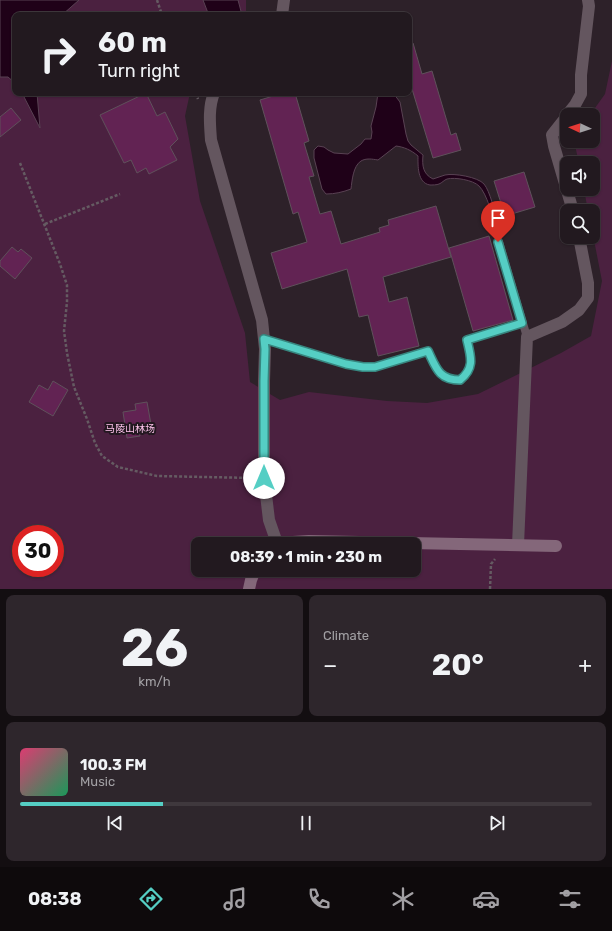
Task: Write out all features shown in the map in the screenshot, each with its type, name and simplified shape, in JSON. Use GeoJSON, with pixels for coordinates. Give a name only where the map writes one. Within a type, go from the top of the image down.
{"type":"FeatureCollection","features":[{"type":"Feature","properties":{"kind":"street"},"geometry":{"type":"LineString","coordinates":[[282,12],[284,0]]}},
{"type":"Feature","properties":{"kind":"street"},"geometry":{"type":"LineString","coordinates":[[573,108],[581,94],[581,75],[589,6],[588,0]]}},
{"type":"Feature","properties":{"kind":"street"},"geometry":{"type":"LineString","coordinates":[[213,96],[210,107],[211,140],[262,320],[265,349],[264,478],[269,520],[274,537]]}},
{"type":"Feature","properties":{"kind":"street"},"geometry":{"type":"LineString","coordinates":[[560,124],[552,135],[571,204]]}},
{"type":"Feature","properties":{"kind":"street"},"geometry":{"type":"LineString","coordinates":[[518,545],[527,337],[562,322],[579,310],[588,298],[588,283],[580,244]]}},
{"type":"Feature","properties":{"kind":"street"},"geometry":{"type":"LineString","coordinates":[[421,543],[556,546]]}},
{"type":"Feature","properties":{"kind":"street"},"geometry":{"type":"LineString","coordinates":[[249,589],[252,577]]}},
{"type":"Feature","properties":{"kind":"lane"},"geometry":{"type":"LineString","coordinates":[[498,242],[527,337]]}},
{"type":"Feature","properties":{"kind":"lane"},"geometry":{"type":"LineString","coordinates":[[264,339],[346,364],[363,367],[375,367],[428,351],[436,368],[442,375],[451,380],[460,380],[467,375],[471,367],[467,340],[522,323]]}},
{"type":"Feature","properties":{"kind":"path"},"geometry":{"type":"LineString","coordinates":[[157,0],[161,12]]}},
{"type":"Feature","properties":{"kind":"path"},"geometry":{"type":"LineString","coordinates":[[20,163],[67,285],[64,331],[67,353],[74,387],[95,443],[102,456],[118,467],[157,476],[264,478]]}},
{"type":"Feature","properties":{"kind":"path"},"geometry":{"type":"LineString","coordinates":[[44,224],[120,194]]}},
{"type":"Feature","properties":{"kind":"path"},"geometry":{"type":"LineString","coordinates":[[490,589],[492,564],[505,545]]}},
{"type":"Feature","properties":{"kind":"green space","name":"马陵山林场"},"geometry":{"type":"Polygon","coordinates":[[[0,0],[246,0],[246,12],[12,12],[12,96],[189,96],[185,116],[200,201],[245,333],[250,382],[280,400],[309,392],[387,401],[427,403],[478,394],[561,353],[591,336],[602,281],[595,244],[600,244],[600,204],[587,204],[585,196],[600,196],[600,156],[577,156],[576,148],[600,148],[600,108],[595,108],[605,94],[612,61],[612,589],[0,589],[0,0]]]}},
{"type":"Feature","properties":{"kind":"shaded area"},"geometry":{"type":"Polygon","coordinates":[[[0,0],[79,0],[65,12],[12,12],[12,80],[8,77],[0,77],[0,0]]]}},
{"type":"Feature","properties":{"kind":"shaded area"},"geometry":{"type":"Polygon","coordinates":[[[203,0],[238,0],[241,12],[208,12],[203,0]]]}},
{"type":"Feature","properties":{"kind":"shaded area"},"geometry":{"type":"Polygon","coordinates":[[[24,96],[37,96],[40,128],[24,96]]]}},
{"type":"Feature","properties":{"kind":"shaded area"},"geometry":{"type":"Polygon","coordinates":[[[378,96],[395,96],[400,102],[408,141],[423,155],[424,169],[427,175],[433,179],[445,175],[460,175],[477,179],[484,184],[494,208],[498,223],[496,226],[487,199],[479,186],[468,181],[455,178],[447,179],[437,185],[426,184],[420,177],[418,156],[410,150],[399,146],[396,146],[378,160],[365,159],[358,163],[353,174],[351,189],[339,193],[326,194],[322,189],[314,158],[314,150],[318,146],[324,147],[334,153],[348,154],[365,139],[371,139],[371,126],[378,96]]]}},
{"type":"Feature","properties":{"kind":"building"},"geometry":{"type":"Polygon","coordinates":[[[412,43],[422,74],[432,71],[451,135],[456,133],[461,150],[433,158],[412,89],[412,43]]]}},
{"type":"Feature","properties":{"kind":"building"},"geometry":{"type":"Polygon","coordinates":[[[140,96],[147,96],[157,116],[165,112],[178,139],[170,147],[177,160],[149,174],[146,168],[137,173],[131,160],[124,163],[100,115],[140,96]]]}},
{"type":"Feature","properties":{"kind":"building"},"geometry":{"type":"Polygon","coordinates":[[[273,96],[296,96],[309,141],[304,143],[314,176],[309,177],[320,214],[331,211],[341,244],[380,232],[379,228],[389,225],[388,220],[436,206],[451,257],[383,277],[389,302],[407,297],[419,346],[378,356],[368,315],[359,317],[347,269],[282,289],[271,253],[307,242],[298,212],[293,214],[260,100],[273,96]]]}},
{"type":"Feature","properties":{"kind":"building"},"geometry":{"type":"Polygon","coordinates":[[[11,108],[21,120],[0,137],[0,117],[11,108]]]}},
{"type":"Feature","properties":{"kind":"building"},"geometry":{"type":"Polygon","coordinates":[[[524,172],[535,207],[505,216],[494,181],[524,172]]]}},
{"type":"Feature","properties":{"kind":"building"},"geometry":{"type":"Polygon","coordinates":[[[489,236],[513,320],[473,331],[449,248],[489,236]]]}},
{"type":"Feature","properties":{"kind":"building"},"geometry":{"type":"Polygon","coordinates":[[[12,247],[18,252],[21,249],[32,258],[15,279],[0,266],[0,261],[12,247]]]}},
{"type":"Feature","properties":{"kind":"building"},"geometry":{"type":"Polygon","coordinates":[[[53,381],[68,390],[53,416],[29,402],[39,385],[48,390],[53,381]]]}},
{"type":"Feature","properties":{"kind":"building"},"geometry":{"type":"Polygon","coordinates":[[[147,402],[152,430],[139,432],[140,436],[127,438],[123,412],[136,410],[135,404],[147,402]]]}},
{"type":"Feature","properties":{"kind":"route"},"geometry":{"type":"LineString","coordinates":[[264,478],[264,339],[346,364],[363,367],[375,367],[428,351],[436,368],[442,375],[451,380],[460,380],[467,375],[471,367],[467,340],[522,323],[498,242]]}}]}
